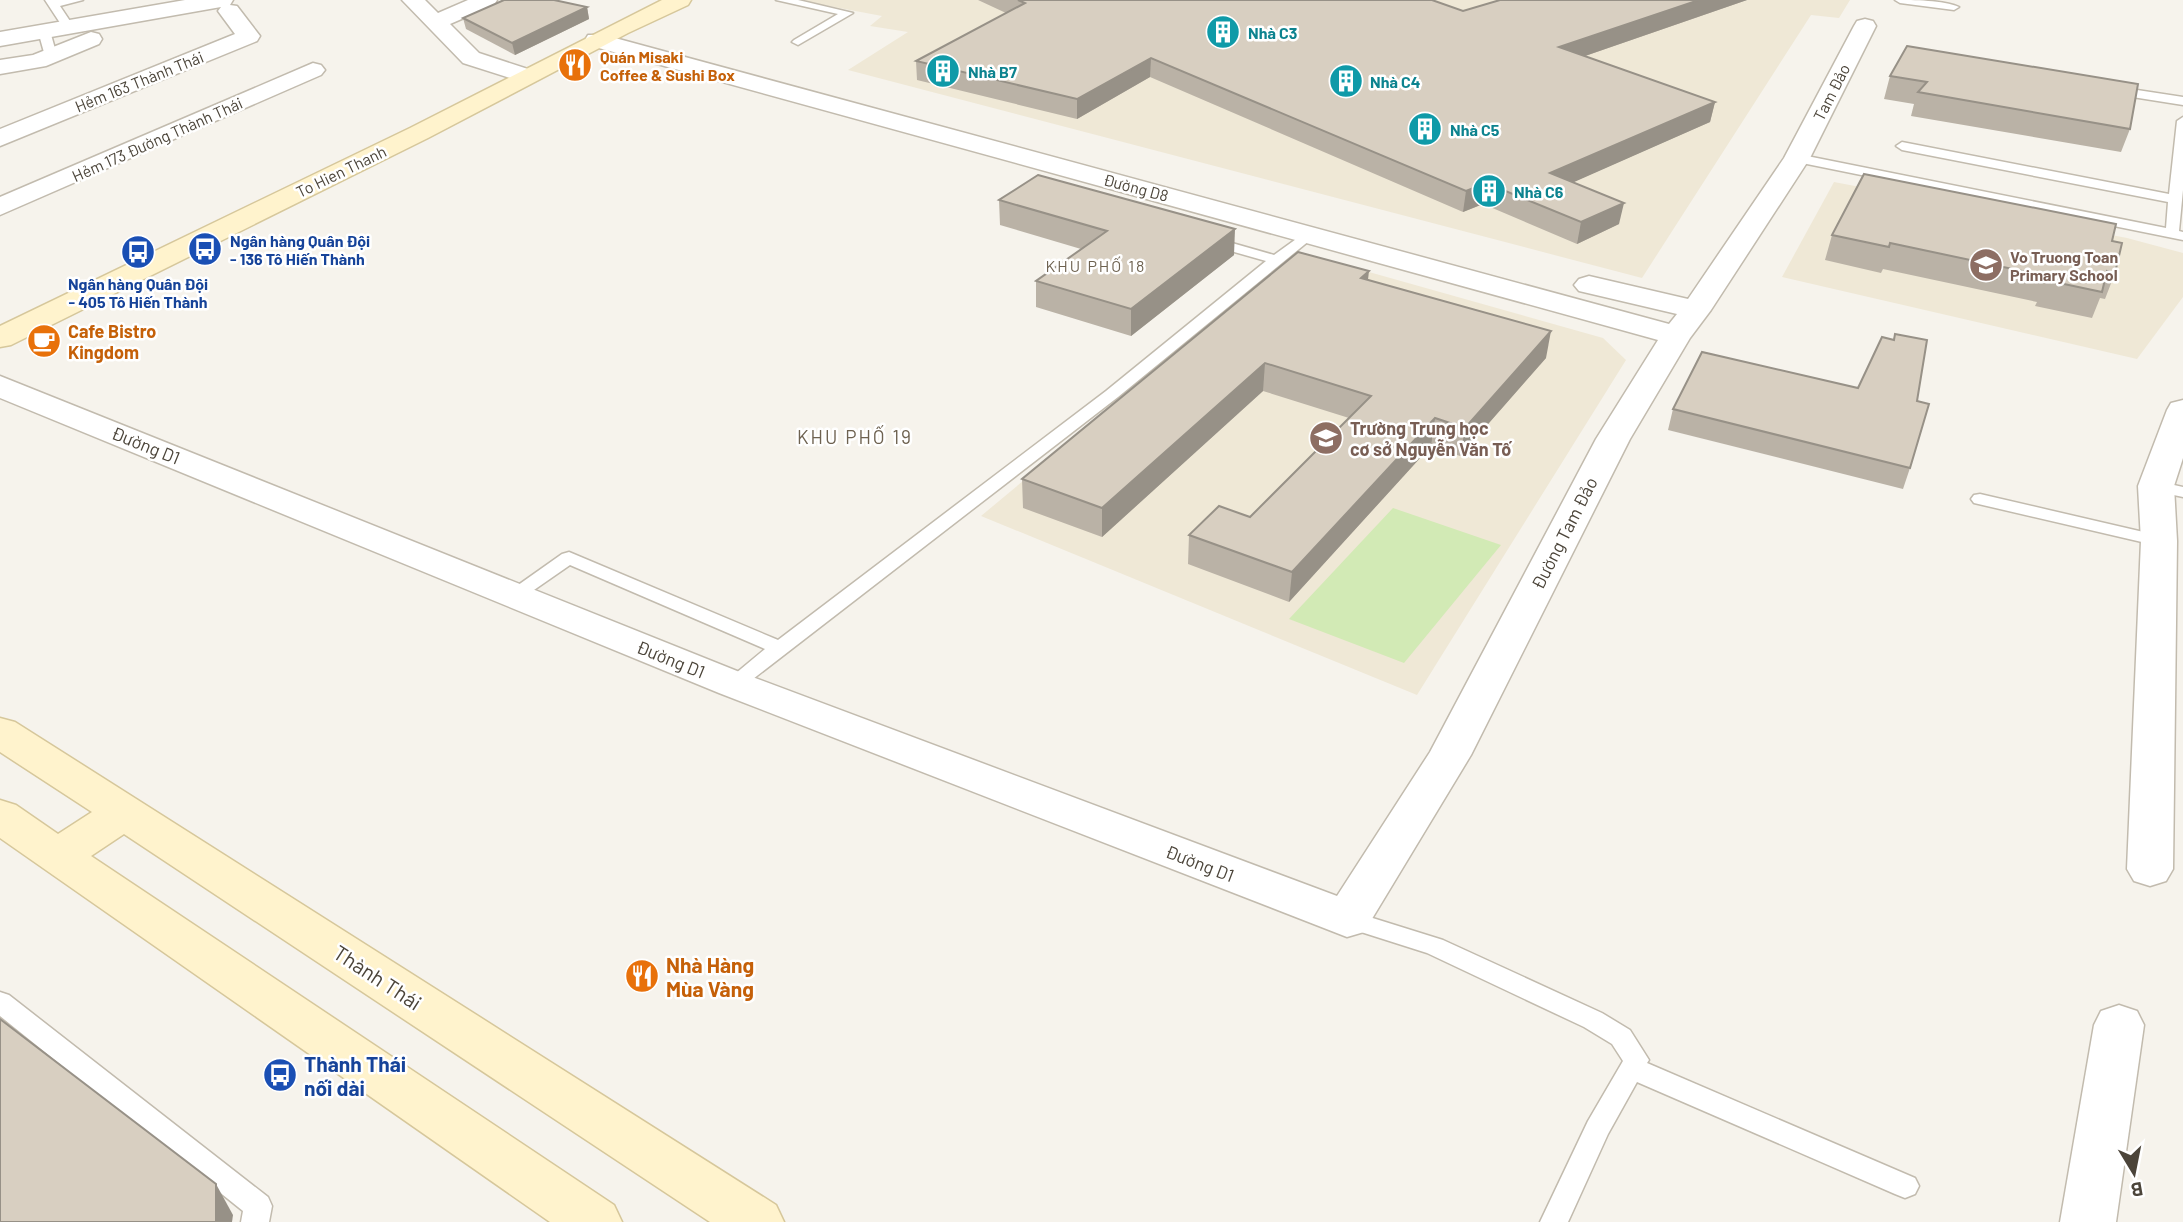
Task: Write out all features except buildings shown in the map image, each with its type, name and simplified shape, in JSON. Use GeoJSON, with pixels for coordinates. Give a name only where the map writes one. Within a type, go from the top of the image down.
{"type":"FeatureCollection","features":[{"type":"Feature","properties":{"kind":"main road","name":"To Hien Thanh"},"geometry":{"type":"LineString","coordinates":[[0,338],[426,129],[596,40],[680,0]]}},
{"type":"Feature","properties":{"kind":"main road","name":"Thành Thái"},"geometry":{"type":"LineString","coordinates":[[0,732],[756,1222]]}},
{"type":"Feature","properties":{"kind":"main road"},"geometry":{"type":"LineString","coordinates":[[59,855],[125,812]]}},
{"type":"Feature","properties":{"kind":"main road"},"geometry":{"type":"LineString","coordinates":[[0,816],[594,1222]]}},
{"type":"Feature","properties":{"kind":"street"},"geometry":{"type":"LineString","coordinates":[[413,0],[471,58],[526,76]]}},
{"type":"Feature","properties":{"kind":"street"},"geometry":{"type":"LineString","coordinates":[[436,22],[486,0]]}},
{"type":"Feature","properties":{"kind":"street"},"geometry":{"type":"LineString","coordinates":[[0,39],[150,13],[225,6]]}},
{"type":"Feature","properties":{"kind":"street","name":"Hẻm 163 Thành Thái"},"geometry":{"type":"LineString","coordinates":[[0,138],[249,36],[225,6]]}},
{"type":"Feature","properties":{"kind":"street"},"geometry":{"type":"LineString","coordinates":[[0,67],[51,56],[150,13]]}},
{"type":"Feature","properties":{"kind":"street","name":"Tam Đảo"},"geometry":{"type":"LineString","coordinates":[[1797,158],[1865,26]]}},
{"type":"Feature","properties":{"kind":"street","name":"Đường D8"},"geometry":{"type":"LineString","coordinates":[[620,28],[1106,156],[1483,270],[1686,323]]}},
{"type":"Feature","properties":{"kind":"street","name":"Đường D8"},"geometry":{"type":"LineString","coordinates":[[596,40],[1310,233],[1483,270]]}},
{"type":"Feature","properties":{"kind":"street","name":"Hẻm 173 Đường Thành Thái"},"geometry":{"type":"LineString","coordinates":[[0,208],[313,70]]}},
{"type":"Feature","properties":{"kind":"street"},"geometry":{"type":"LineString","coordinates":[[1082,172],[1106,156]]}},
{"type":"Feature","properties":{"kind":"street","name":"Đường Tam Đảo"},"geometry":{"type":"LineString","coordinates":[[1347,919],[1450,755],[1613,439],[1686,323],[1797,158]]}},
{"type":"Feature","properties":{"kind":"street","name":"Đường D1"},"geometry":{"type":"LineString","coordinates":[[0,386],[733,684],[1347,919]]}},
{"type":"Feature","properties":{"kind":"street"},"geometry":{"type":"LineString","coordinates":[[2150,869],[2159,541],[2183,410]]}},
{"type":"Feature","properties":{"kind":"street"},"geometry":{"type":"LineString","coordinates":[[2088,1222],[2119,1025]]}},
{"type":"Feature","properties":{"kind":"lane"},"geometry":{"type":"LineString","coordinates":[[68,27],[51,2],[78,0]]}},
{"type":"Feature","properties":{"kind":"lane"},"geometry":{"type":"LineString","coordinates":[[781,0],[848,13],[797,42]]}},
{"type":"Feature","properties":{"kind":"lane"},"geometry":{"type":"LineString","coordinates":[[1900,0],[1954,7]]}},
{"type":"Feature","properties":{"kind":"lane"},"geometry":{"type":"LineString","coordinates":[[44,31],[51,56]]}},
{"type":"Feature","properties":{"kind":"lane"},"geometry":{"type":"LineString","coordinates":[[2100,89],[2183,101]]}},
{"type":"Feature","properties":{"kind":"lane"},"geometry":{"type":"LineString","coordinates":[[1797,158],[2177,235],[2175,199],[2183,121]]}},
{"type":"Feature","properties":{"kind":"lane"},"geometry":{"type":"LineString","coordinates":[[1902,146],[2175,199]]}},
{"type":"Feature","properties":{"kind":"lane"},"geometry":{"type":"LineString","coordinates":[[1059,187],[1082,172]]}},
{"type":"Feature","properties":{"kind":"lane"},"geometry":{"type":"LineString","coordinates":[[733,684],[1112,394],[1310,233]]}},
{"type":"Feature","properties":{"kind":"lane"},"geometry":{"type":"LineString","coordinates":[[1200,238],[1277,260]]}},
{"type":"Feature","properties":{"kind":"lane"},"geometry":{"type":"LineString","coordinates":[[1980,499],[2159,541]]}},
{"type":"Feature","properties":{"kind":"lane"},"geometry":{"type":"LineString","coordinates":[[514,595],[569,558],[779,648]]}},
{"type":"Feature","properties":{"kind":"lane"},"geometry":{"type":"LineString","coordinates":[[1347,919],[1435,946],[1593,1020],[1621,1037],[1636,1060],[1597,1129],[1554,1222]]}},
{"type":"Feature","properties":{"kind":"lane"},"geometry":{"type":"LineString","coordinates":[[0,1002],[258,1206],[255,1222]]}},
{"type":"Feature","properties":{"kind":"lane"},"geometry":{"type":"LineString","coordinates":[[1632,1068],[1905,1186]]}},
{"type":"Feature","properties":{"kind":"shaded area"},"geometry":{"type":"Polygon","coordinates":[[[797,0],[1850,0],[1839,18],[1811,15],[1642,278],[848,70],[908,32],[870,26],[882,16],[797,0]]]}},
{"type":"Feature","properties":{"kind":"shaded area","name":"Vo Truong Toan Primary School"},"geometry":{"type":"Polygon","coordinates":[[[1834,182],[2127,238],[2183,253],[2183,297],[2137,359],[1782,277],[1834,182]]]}},
{"type":"Feature","properties":{"kind":"shaded area","name":"Trường Trung học cơ sở Nguyễn Văn Tố"},"geometry":{"type":"Polygon","coordinates":[[[1298,252],[1603,338],[1626,360],[1417,695],[981,516],[1298,252]]]}},
{"type":"Feature","properties":{"kind":"green space"},"geometry":{"type":"Polygon","coordinates":[[[1393,508],[1501,545],[1404,663],[1289,619],[1393,508]]]}},
{"type":"Feature","properties":{"kind":"place","name":"Nhà C3"},"geometry":{"type":"Point","coordinates":[1223,32]}},
{"type":"Feature","properties":{"kind":"place","name":"Quán Misaki Coffee & Sushi Box"},"geometry":{"type":"Point","coordinates":[575,65]}},
{"type":"Feature","properties":{"kind":"place","name":"Nhà B7"},"geometry":{"type":"Point","coordinates":[943,71]}},
{"type":"Feature","properties":{"kind":"place","name":"Nhà C4"},"geometry":{"type":"Point","coordinates":[1346,81]}},
{"type":"Feature","properties":{"kind":"place","name":"Nhà C5"},"geometry":{"type":"Point","coordinates":[1425,129]}},
{"type":"Feature","properties":{"kind":"place","name":"Nhà C6"},"geometry":{"type":"Point","coordinates":[1489,191]}},
{"type":"Feature","properties":{"kind":"place","name":"Ngân hàng Quân Đội - 136 Tô Hiến Thành"},"geometry":{"type":"Point","coordinates":[205,249]}},
{"type":"Feature","properties":{"kind":"place","name":"Ngân hàng Quân Đội - 405 Tô Hiến Thành"},"geometry":{"type":"Point","coordinates":[138,252]}},
{"type":"Feature","properties":{"kind":"place","name":"Vo Truong Toan Primary School"},"geometry":{"type":"Point","coordinates":[1986,265]}},
{"type":"Feature","properties":{"kind":"place","name":"Cafe Bistro Kingdom"},"geometry":{"type":"Point","coordinates":[44,341]}},
{"type":"Feature","properties":{"kind":"place","name":"Trường Trung học cơ sở Nguyễn Văn Tố"},"geometry":{"type":"Point","coordinates":[1326,438]}},
{"type":"Feature","properties":{"kind":"place","name":"Nhà Hàng Mùa Vàng"},"geometry":{"type":"Point","coordinates":[642,976]}},
{"type":"Feature","properties":{"kind":"place","name":"Thành Thái nối dài"},"geometry":{"type":"Point","coordinates":[280,1075]}},
{"type":"Feature","properties":{"kind":"district","name":"KHU PHỐ 18"},"geometry":{"type":"Point","coordinates":[1096,265]}},
{"type":"Feature","properties":{"kind":"district","name":"KHU PHỐ 19"},"geometry":{"type":"Point","coordinates":[855,436]}}]}
